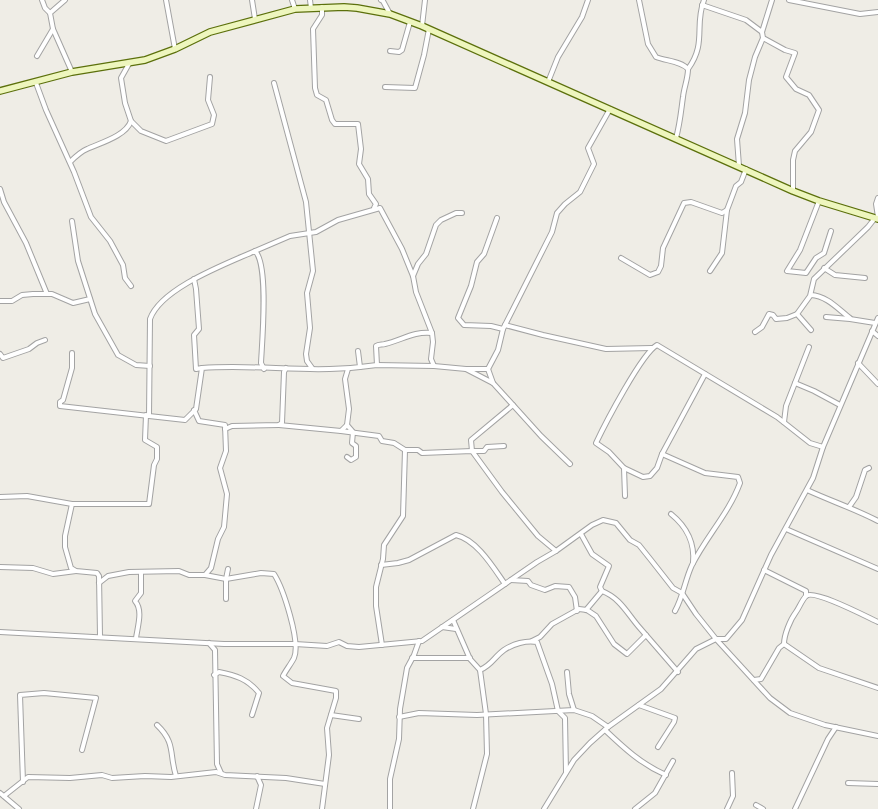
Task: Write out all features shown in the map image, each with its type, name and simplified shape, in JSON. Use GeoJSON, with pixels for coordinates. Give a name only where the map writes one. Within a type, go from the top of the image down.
{"type":"FeatureCollection","features":[{"type":"Feature","properties":{"kind":"street"},"geometry":{"type":"LineString","coordinates":[[42,0],[45,8],[50,13],[53,29],[72,72]]}},
{"type":"Feature","properties":{"kind":"street"},"geometry":{"type":"LineString","coordinates":[[50,13],[65,0]]}},
{"type":"Feature","properties":{"kind":"street"},"geometry":{"type":"LineString","coordinates":[[166,0],[175,49]]}},
{"type":"Feature","properties":{"kind":"street"},"geometry":{"type":"LineString","coordinates":[[252,0],[256,19]]}},
{"type":"Feature","properties":{"kind":"street"},"geometry":{"type":"LineString","coordinates":[[292,0],[295,9]]}},
{"type":"Feature","properties":{"kind":"street"},"geometry":{"type":"LineString","coordinates":[[310,0],[311,8]]}},
{"type":"Feature","properties":{"kind":"street"},"geometry":{"type":"LineString","coordinates":[[381,0],[390,14]]}},
{"type":"Feature","properties":{"kind":"street"},"geometry":{"type":"LineString","coordinates":[[422,26],[424,0]]}},
{"type":"Feature","properties":{"kind":"street"},"geometry":{"type":"LineString","coordinates":[[548,82],[558,57],[582,17],[588,0]]}},
{"type":"Feature","properties":{"kind":"street"},"geometry":{"type":"LineString","coordinates":[[639,0],[648,44],[656,57],[669,62],[684,64],[688,69]]}},
{"type":"Feature","properties":{"kind":"street"},"geometry":{"type":"LineString","coordinates":[[676,138],[680,123],[688,69],[695,59],[700,41],[699,20],[704,0]]}},
{"type":"Feature","properties":{"kind":"street"},"geometry":{"type":"LineString","coordinates":[[739,166],[737,139],[745,113],[749,80],[755,57],[763,38],[762,32],[772,0]]}},
{"type":"Feature","properties":{"kind":"street"},"geometry":{"type":"LineString","coordinates":[[789,0],[860,14],[878,12]]}},
{"type":"Feature","properties":{"kind":"street"},"geometry":{"type":"LineString","coordinates":[[702,5],[746,20],[762,32]]}},
{"type":"Feature","properties":{"kind":"street"},"geometry":{"type":"LineString","coordinates":[[322,7],[322,16],[313,29],[315,88],[317,95],[326,100],[332,120],[335,124],[358,124],[361,149],[359,164],[368,179],[368,194],[376,204],[374,208]]}},
{"type":"Feature","properties":{"kind":"street"},"geometry":{"type":"LineString","coordinates":[[0,91],[72,72],[145,60],[175,49],[210,32],[295,9],[322,7],[357,8],[390,14],[422,26],[793,191],[819,201],[877,218]]}},
{"type":"Feature","properties":{"kind":"street"},"geometry":{"type":"LineString","coordinates":[[390,51],[399,52],[402,50],[410,22]]}},
{"type":"Feature","properties":{"kind":"street"},"geometry":{"type":"LineString","coordinates":[[38,56],[53,29]]}},
{"type":"Feature","properties":{"kind":"street"},"geometry":{"type":"LineString","coordinates":[[385,87],[414,88],[424,55],[429,29]]}},
{"type":"Feature","properties":{"kind":"street"},"geometry":{"type":"LineString","coordinates":[[763,38],[785,50],[795,53],[786,77],[796,89],[808,95],[819,110],[811,132],[795,151],[793,160],[793,191]]}},
{"type":"Feature","properties":{"kind":"street"},"geometry":{"type":"LineString","coordinates":[[130,62],[121,78],[125,103],[131,121],[142,131],[166,141],[212,124],[214,115],[208,100],[210,77]]}},
{"type":"Feature","properties":{"kind":"street"},"geometry":{"type":"LineString","coordinates":[[36,82],[46,110],[70,162],[91,217],[110,241],[123,265],[125,278],[131,286]]}},
{"type":"Feature","properties":{"kind":"street"},"geometry":{"type":"LineString","coordinates":[[274,83],[306,202],[313,271],[307,293],[310,328],[306,354],[312,368]]}},
{"type":"Feature","properties":{"kind":"street"},"geometry":{"type":"LineString","coordinates":[[493,383],[488,369],[498,350],[504,327],[552,232],[557,214],[565,204],[580,192],[590,174],[594,164],[588,148],[610,109]]}},
{"type":"Feature","properties":{"kind":"street"},"geometry":{"type":"LineString","coordinates":[[70,162],[78,154],[106,142],[130,125],[131,121]]}},
{"type":"Feature","properties":{"kind":"street"},"geometry":{"type":"LineString","coordinates":[[710,271],[722,253],[727,210],[736,186],[741,182],[746,169]]}},
{"type":"Feature","properties":{"kind":"street"},"geometry":{"type":"LineString","coordinates":[[0,189],[4,202],[11,212],[26,244],[47,294]]}},
{"type":"Feature","properties":{"kind":"street"},"geometry":{"type":"LineString","coordinates":[[755,332],[762,327],[769,314],[773,315],[776,319],[787,318],[797,314],[811,295],[814,279],[877,218],[876,204],[878,198]]}},
{"type":"Feature","properties":{"kind":"street"},"geometry":{"type":"LineString","coordinates":[[819,201],[800,250],[787,270],[806,273],[816,258],[824,253],[831,231]]}},
{"type":"Feature","properties":{"kind":"street"},"geometry":{"type":"LineString","coordinates":[[621,258],[650,275],[658,272],[661,266],[663,248],[684,203],[691,202],[722,213],[727,210]]}},
{"type":"Feature","properties":{"kind":"street"},"geometry":{"type":"LineString","coordinates":[[0,497],[27,496],[72,504],[149,504],[154,465],[157,459],[157,447],[145,440],[148,415],[150,319],[152,311],[200,275],[290,236],[316,232],[338,220],[374,208],[380,208],[392,229],[413,276],[416,292],[432,333],[433,342],[431,359],[434,366]]}},
{"type":"Feature","properties":{"kind":"street"},"geometry":{"type":"LineString","coordinates":[[413,276],[418,264],[426,254],[436,225],[441,220],[456,213],[462,213]]}},
{"type":"Feature","properties":{"kind":"street"},"geometry":{"type":"LineString","coordinates":[[497,218],[484,254],[477,262],[471,286],[458,318],[464,324],[504,327],[606,349],[652,348],[657,345],[676,355],[784,422],[810,443],[823,447]]}},
{"type":"Feature","properties":{"kind":"street"},"geometry":{"type":"LineString","coordinates":[[72,221],[78,261],[95,314],[118,355],[136,365],[150,366]]}},
{"type":"Feature","properties":{"kind":"street"},"geometry":{"type":"LineString","coordinates":[[255,252],[259,255],[263,270],[261,362],[264,369]]}},
{"type":"Feature","properties":{"kind":"street"},"geometry":{"type":"LineString","coordinates":[[824,268],[835,275],[865,278]]}},
{"type":"Feature","properties":{"kind":"street"},"geometry":{"type":"LineString","coordinates":[[194,279],[199,329],[194,335],[196,369],[245,366],[264,369],[348,369],[377,366],[434,366],[466,369],[488,369]]}},
{"type":"Feature","properties":{"kind":"street"},"geometry":{"type":"LineString","coordinates":[[0,301],[12,301],[22,295],[47,294],[52,294],[73,303],[90,299]]}},
{"type":"Feature","properties":{"kind":"street"},"geometry":{"type":"LineString","coordinates":[[811,295],[818,296],[838,307],[850,319]]}},
{"type":"Feature","properties":{"kind":"street"},"geometry":{"type":"LineString","coordinates":[[797,314],[811,330]]}},
{"type":"Feature","properties":{"kind":"street"},"geometry":{"type":"LineString","coordinates":[[826,317],[876,323]]}},
{"type":"Feature","properties":{"kind":"street"},"geometry":{"type":"LineString","coordinates":[[544,809],[577,756],[607,729],[660,689],[678,672],[696,649],[716,639],[726,639],[736,628],[764,570],[807,490],[840,405],[878,318]]}},
{"type":"Feature","properties":{"kind":"street"},"geometry":{"type":"LineString","coordinates":[[872,331],[878,336]]}},
{"type":"Feature","properties":{"kind":"street"},"geometry":{"type":"LineString","coordinates":[[377,366],[376,346],[378,344],[384,345],[402,339],[410,334],[432,333]]}},
{"type":"Feature","properties":{"kind":"street"},"geometry":{"type":"LineString","coordinates":[[0,354],[3,358],[19,354],[45,340]]}},
{"type":"Feature","properties":{"kind":"street"},"geometry":{"type":"LineString","coordinates":[[784,422],[786,406],[809,347]]}},
{"type":"Feature","properties":{"kind":"street"},"geometry":{"type":"LineString","coordinates":[[652,348],[612,412],[596,443],[609,452],[624,468],[643,476],[650,476],[657,468],[662,454],[705,374]]}},
{"type":"Feature","properties":{"kind":"street"},"geometry":{"type":"LineString","coordinates":[[358,351],[360,367]]}},
{"type":"Feature","properties":{"kind":"street"},"geometry":{"type":"LineString","coordinates":[[72,353],[72,368],[63,400],[60,402],[60,406],[186,420],[194,410],[202,368]]}},
{"type":"Feature","properties":{"kind":"street"},"geometry":{"type":"LineString","coordinates":[[858,363],[878,384]]}},
{"type":"Feature","properties":{"kind":"street"},"geometry":{"type":"LineString","coordinates":[[279,425],[282,423],[284,372],[286,368]]}},
{"type":"Feature","properties":{"kind":"street"},"geometry":{"type":"LineString","coordinates":[[341,431],[347,425],[349,409],[345,379],[348,369]]}},
{"type":"Feature","properties":{"kind":"street"},"geometry":{"type":"LineString","coordinates":[[466,369],[493,383],[570,464]]}},
{"type":"Feature","properties":{"kind":"street"},"geometry":{"type":"LineString","coordinates":[[795,383],[840,405]]}},
{"type":"Feature","properties":{"kind":"street"},"geometry":{"type":"LineString","coordinates":[[513,405],[471,440],[472,451],[538,536],[556,552]]}},
{"type":"Feature","properties":{"kind":"street"},"geometry":{"type":"LineString","coordinates":[[194,410],[199,421],[226,425],[226,451],[220,468],[227,494],[224,528],[218,539],[211,568],[205,575]]}},
{"type":"Feature","properties":{"kind":"street"},"geometry":{"type":"LineString","coordinates":[[226,429],[232,426],[279,425],[353,432],[379,436],[382,441],[394,443],[405,450],[418,450],[422,453],[484,451],[487,446],[504,446]]}},
{"type":"Feature","properties":{"kind":"street"},"geometry":{"type":"LineString","coordinates":[[347,425],[353,432],[352,443],[356,446],[356,456],[352,460],[348,457]]}},
{"type":"Feature","properties":{"kind":"street"},"geometry":{"type":"LineString","coordinates":[[382,645],[376,593],[383,559],[384,545],[403,516],[405,450]]}},
{"type":"Feature","properties":{"kind":"street"},"geometry":{"type":"LineString","coordinates":[[662,454],[705,473],[738,477],[740,483],[714,532],[692,565]]}},
{"type":"Feature","properties":{"kind":"street"},"geometry":{"type":"LineString","coordinates":[[624,468],[625,496]]}},
{"type":"Feature","properties":{"kind":"street"},"geometry":{"type":"LineString","coordinates":[[849,507],[856,497],[865,470],[868,468]]}},
{"type":"Feature","properties":{"kind":"street"},"geometry":{"type":"LineString","coordinates":[[807,490],[849,507],[878,521]]}},
{"type":"Feature","properties":{"kind":"street"},"geometry":{"type":"LineString","coordinates":[[72,504],[65,536],[65,547],[71,568],[76,571]]}},
{"type":"Feature","properties":{"kind":"street"},"geometry":{"type":"LineString","coordinates":[[671,514],[686,528],[694,551],[692,565],[675,611]]}},
{"type":"Feature","properties":{"kind":"street"},"geometry":{"type":"LineString","coordinates":[[0,632],[45,636],[100,636],[208,643],[327,646],[339,642],[347,646],[422,642],[505,584],[556,552],[592,525],[603,520],[616,523],[630,540],[639,546],[673,588],[682,593],[696,614],[716,639],[770,698],[790,713],[836,727],[878,736]]}},
{"type":"Feature","properties":{"kind":"street"},"geometry":{"type":"LineString","coordinates":[[786,529],[878,569]]}},
{"type":"Feature","properties":{"kind":"street"},"geometry":{"type":"LineString","coordinates":[[581,534],[592,554],[609,566],[600,587],[602,591]]}},
{"type":"Feature","properties":{"kind":"street"},"geometry":{"type":"LineString","coordinates":[[381,565],[409,560],[456,535],[464,537],[480,552],[493,566],[505,584]]}},
{"type":"Feature","properties":{"kind":"street"},"geometry":{"type":"LineString","coordinates":[[0,567],[33,568],[53,574],[76,571],[97,573],[99,583],[100,636]]}},
{"type":"Feature","properties":{"kind":"street"},"geometry":{"type":"LineString","coordinates":[[226,598],[226,579],[228,569]]}},
{"type":"Feature","properties":{"kind":"street"},"geometry":{"type":"LineString","coordinates":[[764,570],[806,594],[826,598],[878,622]]}},
{"type":"Feature","properties":{"kind":"street"},"geometry":{"type":"LineString","coordinates":[[99,583],[108,576],[141,572],[179,571],[189,575],[205,575],[226,579],[261,573],[274,574],[286,602],[295,644],[294,657],[283,676],[292,683],[336,691],[336,698],[327,728],[329,755],[322,809]]}},
{"type":"Feature","properties":{"kind":"street"},"geometry":{"type":"LineString","coordinates":[[136,638],[140,610],[135,601],[141,593],[141,572]]}},
{"type":"Feature","properties":{"kind":"street"},"geometry":{"type":"LineString","coordinates":[[511,580],[528,581],[531,585],[545,590],[555,586],[569,587],[575,597],[577,611]]}},
{"type":"Feature","properties":{"kind":"street"},"geometry":{"type":"LineString","coordinates":[[586,610],[602,591]]}},
{"type":"Feature","properties":{"kind":"street"},"geometry":{"type":"LineString","coordinates":[[602,591],[609,594],[621,603],[678,672]]}},
{"type":"Feature","properties":{"kind":"street"},"geometry":{"type":"LineString","coordinates":[[754,680],[761,679],[779,648],[784,644],[784,639],[794,616],[806,594]]}},
{"type":"Feature","properties":{"kind":"street"},"geometry":{"type":"LineString","coordinates":[[532,641],[540,636],[552,624],[577,611],[586,610],[596,616],[614,644],[627,654],[646,635]]}},
{"type":"Feature","properties":{"kind":"street"},"geometry":{"type":"LineString","coordinates":[[453,620],[470,658],[480,670],[486,714],[487,754],[473,809]]}},
{"type":"Feature","properties":{"kind":"street"},"geometry":{"type":"LineString","coordinates":[[442,627],[456,629]]}},
{"type":"Feature","properties":{"kind":"street"},"geometry":{"type":"LineString","coordinates":[[480,670],[489,666],[504,650],[527,640],[537,642],[552,684],[558,711],[565,718],[566,773]]}},
{"type":"Feature","properties":{"kind":"street"},"geometry":{"type":"LineString","coordinates":[[390,809],[390,779],[398,747],[399,717],[407,668],[419,641]]}},
{"type":"Feature","properties":{"kind":"street"},"geometry":{"type":"LineString","coordinates":[[208,643],[215,650],[214,675],[217,764],[221,773]]}},
{"type":"Feature","properties":{"kind":"street"},"geometry":{"type":"LineString","coordinates":[[784,644],[819,668],[878,688]]}},
{"type":"Feature","properties":{"kind":"street"},"geometry":{"type":"LineString","coordinates":[[412,658],[470,658]]}},
{"type":"Feature","properties":{"kind":"street"},"geometry":{"type":"LineString","coordinates":[[214,675],[219,672],[236,676],[259,692],[252,714]]}},
{"type":"Feature","properties":{"kind":"street"},"geometry":{"type":"LineString","coordinates":[[567,672],[569,694],[574,710]]}},
{"type":"Feature","properties":{"kind":"street"},"geometry":{"type":"LineString","coordinates":[[22,782],[20,695],[44,694],[96,698],[82,750]]}},
{"type":"Feature","properties":{"kind":"street"},"geometry":{"type":"LineString","coordinates":[[639,705],[674,718],[674,722],[658,747]]}},
{"type":"Feature","properties":{"kind":"street"},"geometry":{"type":"LineString","coordinates":[[399,717],[418,713],[486,714],[574,710],[592,716],[630,753],[647,766],[666,775]]}},
{"type":"Feature","properties":{"kind":"street"},"geometry":{"type":"LineString","coordinates":[[331,715],[358,718]]}},
{"type":"Feature","properties":{"kind":"street"},"geometry":{"type":"LineString","coordinates":[[157,725],[171,742],[173,767],[176,776]]}},
{"type":"Feature","properties":{"kind":"street"},"geometry":{"type":"LineString","coordinates":[[795,809],[828,739],[836,727]]}},
{"type":"Feature","properties":{"kind":"street"},"geometry":{"type":"LineString","coordinates":[[635,809],[655,793],[674,760]]}},
{"type":"Feature","properties":{"kind":"street"},"geometry":{"type":"LineString","coordinates":[[19,809],[2,795],[28,778],[70,778],[102,775],[112,778],[176,776],[204,772],[286,778],[325,784]]}},
{"type":"Feature","properties":{"kind":"street"},"geometry":{"type":"LineString","coordinates":[[727,809],[733,796],[732,773]]}},
{"type":"Feature","properties":{"kind":"street"},"geometry":{"type":"LineString","coordinates":[[256,809],[261,785],[257,776]]}},
{"type":"Feature","properties":{"kind":"street"},"geometry":{"type":"LineString","coordinates":[[848,783],[878,784]]}},
{"type":"Feature","properties":{"kind":"street"},"geometry":{"type":"LineString","coordinates":[[756,805],[763,809]]}}]}
